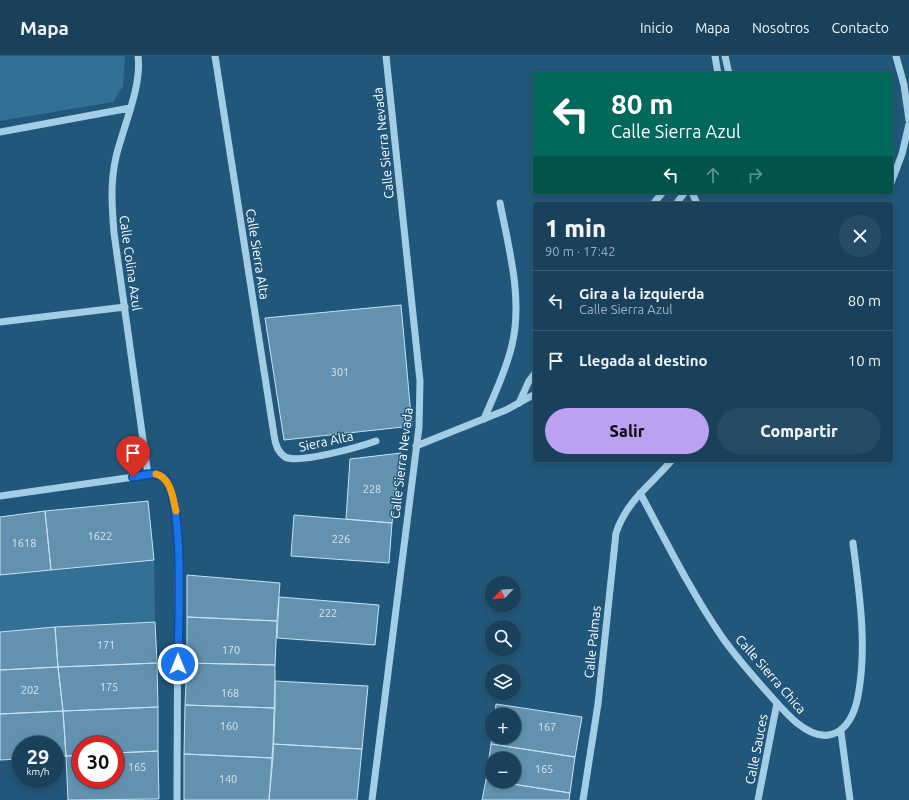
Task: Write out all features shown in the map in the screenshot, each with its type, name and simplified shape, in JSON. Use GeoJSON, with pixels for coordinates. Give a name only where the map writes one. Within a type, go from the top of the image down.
{"type":"FeatureCollection","features":[{"type":"Feature","properties":{"kind":"street","name":"Calle Colina Azul"},"geometry":{"type":"LineString","coordinates":[[138,56],[136,89],[116,158],[111,198],[148,475]]}},
{"type":"Feature","properties":{"kind":"street","name":"Calle Sierra Alta"},"geometry":{"type":"LineString","coordinates":[[215,56],[275,443],[281,454]]}},
{"type":"Feature","properties":{"kind":"street","name":"Calle Sierra Nevada"},"geometry":{"type":"LineString","coordinates":[[372,800],[419,427],[420,381],[386,56]]}},
{"type":"Feature","properties":{"kind":"street"},"geometry":{"type":"LineString","coordinates":[[716,56],[718,72]]}},
{"type":"Feature","properties":{"kind":"street"},"geometry":{"type":"LineString","coordinates":[[896,56],[904,85],[909,120]]}},
{"type":"Feature","properties":{"kind":"street"},"geometry":{"type":"LineString","coordinates":[[724,57],[728,72]]}},
{"type":"Feature","properties":{"kind":"street"},"geometry":{"type":"LineString","coordinates":[[0,132],[130,108]]}},
{"type":"Feature","properties":{"kind":"street"},"geometry":{"type":"LineString","coordinates":[[893,178],[902,154],[909,124]]}},
{"type":"Feature","properties":{"kind":"street"},"geometry":{"type":"LineString","coordinates":[[484,419],[505,370],[512,344],[515,322],[515,294],[500,203]]}},
{"type":"Feature","properties":{"kind":"street"},"geometry":{"type":"LineString","coordinates":[[0,322],[125,307]]}},
{"type":"Feature","properties":{"kind":"street"},"geometry":{"type":"LineString","coordinates":[[519,403],[533,376]]}},
{"type":"Feature","properties":{"kind":"street"},"geometry":{"type":"LineString","coordinates":[[416,446],[484,419],[533,395]]}},
{"type":"Feature","properties":{"kind":"street","name":"Siera Alta"},"geometry":{"type":"LineString","coordinates":[[281,454],[286,458],[296,459],[321,455],[376,441]]}},
{"type":"Feature","properties":{"kind":"street"},"geometry":{"type":"LineString","coordinates":[[640,493],[670,462]]}},
{"type":"Feature","properties":{"kind":"street"},"geometry":{"type":"LineString","coordinates":[[0,496],[158,474],[166,481],[174,499],[178,544],[177,800]]}},
{"type":"Feature","properties":{"kind":"street","name":"Calle Sierra Chica"},"geometry":{"type":"LineString","coordinates":[[640,493],[694,593],[722,637],[749,672],[797,723],[809,731],[825,737],[841,732]]}},
{"type":"Feature","properties":{"kind":"street","name":"Calle Palmas"},"geometry":{"type":"LineString","coordinates":[[583,800],[598,704],[616,533],[625,514],[640,493]]}},
{"type":"Feature","properties":{"kind":"street"},"geometry":{"type":"LineString","coordinates":[[850,800],[841,732],[848,722],[855,707],[859,690],[861,660],[861,614],[853,543]]}},
{"type":"Feature","properties":{"kind":"street","name":"Calle Sauces"},"geometry":{"type":"LineString","coordinates":[[758,800],[778,703]]}},
{"type":"Feature","properties":{"kind":"shaded area"},"geometry":{"type":"Polygon","coordinates":[[[0,56],[125,56],[123,86],[113,102],[0,121],[0,56]]]}},
{"type":"Feature","properties":{"kind":"shaded area"},"geometry":{"type":"Polygon","coordinates":[[[154,560],[155,622],[55,627],[0,632],[0,575],[154,560]]]}},
{"type":"Feature","properties":{"kind":"building"},"geometry":{"type":"Polygon","coordinates":[[[401,305],[412,426],[284,440],[265,318],[401,305]]]}},
{"type":"Feature","properties":{"kind":"building"},"geometry":{"type":"Polygon","coordinates":[[[401,453],[392,523],[346,519],[350,459],[401,453]]]}},
{"type":"Feature","properties":{"kind":"building"},"geometry":{"type":"Polygon","coordinates":[[[148,501],[154,560],[51,570],[45,511],[148,501]]]}},
{"type":"Feature","properties":{"kind":"building"},"geometry":{"type":"Polygon","coordinates":[[[45,511],[51,570],[0,575],[0,517],[45,511]]]}},
{"type":"Feature","properties":{"kind":"building"},"geometry":{"type":"Polygon","coordinates":[[[294,515],[392,523],[389,563],[291,556],[294,515]]]}},
{"type":"Feature","properties":{"kind":"building"},"geometry":{"type":"Polygon","coordinates":[[[187,575],[280,583],[277,621],[187,617],[187,575]]]}},
{"type":"Feature","properties":{"kind":"building"},"geometry":{"type":"Polygon","coordinates":[[[279,597],[379,605],[375,645],[277,638],[279,597]]]}},
{"type":"Feature","properties":{"kind":"building"},"geometry":{"type":"Polygon","coordinates":[[[187,617],[277,621],[275,665],[187,663],[187,617]]]}},
{"type":"Feature","properties":{"kind":"building"},"geometry":{"type":"Polygon","coordinates":[[[155,622],[157,663],[58,667],[55,627],[155,622]]]}},
{"type":"Feature","properties":{"kind":"building"},"geometry":{"type":"Polygon","coordinates":[[[55,627],[58,667],[0,670],[0,632],[55,627]]]}},
{"type":"Feature","properties":{"kind":"building"},"geometry":{"type":"Polygon","coordinates":[[[157,663],[158,707],[63,711],[58,667],[157,663]]]}},
{"type":"Feature","properties":{"kind":"building"},"geometry":{"type":"Polygon","coordinates":[[[187,663],[275,665],[275,708],[185,705],[187,663]]]}},
{"type":"Feature","properties":{"kind":"building"},"geometry":{"type":"Polygon","coordinates":[[[58,667],[63,711],[0,714],[0,670],[58,667]]]}},
{"type":"Feature","properties":{"kind":"building"},"geometry":{"type":"Polygon","coordinates":[[[275,681],[368,686],[362,749],[273,744],[275,681]]]}},
{"type":"Feature","properties":{"kind":"building"},"geometry":{"type":"Polygon","coordinates":[[[496,704],[582,717],[575,757],[491,744],[521,744],[521,708],[496,708],[496,704]]]}},
{"type":"Feature","properties":{"kind":"building"},"geometry":{"type":"Polygon","coordinates":[[[185,705],[275,708],[273,758],[184,754],[185,705]]]}},
{"type":"Feature","properties":{"kind":"building"},"geometry":{"type":"Polygon","coordinates":[[[158,707],[158,751],[124,753],[124,736],[72,736],[72,756],[66,756],[63,711],[158,707]]]}},
{"type":"Feature","properties":{"kind":"building"},"geometry":{"type":"Polygon","coordinates":[[[63,711],[66,756],[64,756],[64,736],[12,736],[12,759],[0,760],[0,714],[63,711]]]}},
{"type":"Feature","properties":{"kind":"building"},"geometry":{"type":"Polygon","coordinates":[[[273,744],[362,749],[357,800],[269,800],[273,744]]]}},
{"type":"Feature","properties":{"kind":"building"},"geometry":{"type":"Polygon","coordinates":[[[491,744],[575,757],[570,793],[521,785],[521,752],[490,752],[491,744]]]}},
{"type":"Feature","properties":{"kind":"building"},"geometry":{"type":"Polygon","coordinates":[[[158,751],[159,799],[68,800],[66,756],[72,756],[72,788],[124,788],[124,753],[158,751]]]}},
{"type":"Feature","properties":{"kind":"building"},"geometry":{"type":"Polygon","coordinates":[[[184,754],[273,758],[269,800],[184,800],[184,754]]]}},
{"type":"Feature","properties":{"kind":"building"},"geometry":{"type":"Polygon","coordinates":[[[485,785],[485,788],[521,788],[521,785],[570,793],[569,800],[482,800],[485,785]]]}},
{"type":"Feature","properties":{"kind":"slow traffic"},"geometry":{"type":"LineString","coordinates":[[156,474],[164,478],[166,481],[174,499],[176,511]]}},
{"type":"Feature","properties":{"kind":"route"},"geometry":{"type":"LineString","coordinates":[[133,477],[158,474],[166,481],[174,499],[178,544],[178,664]]}}]}
